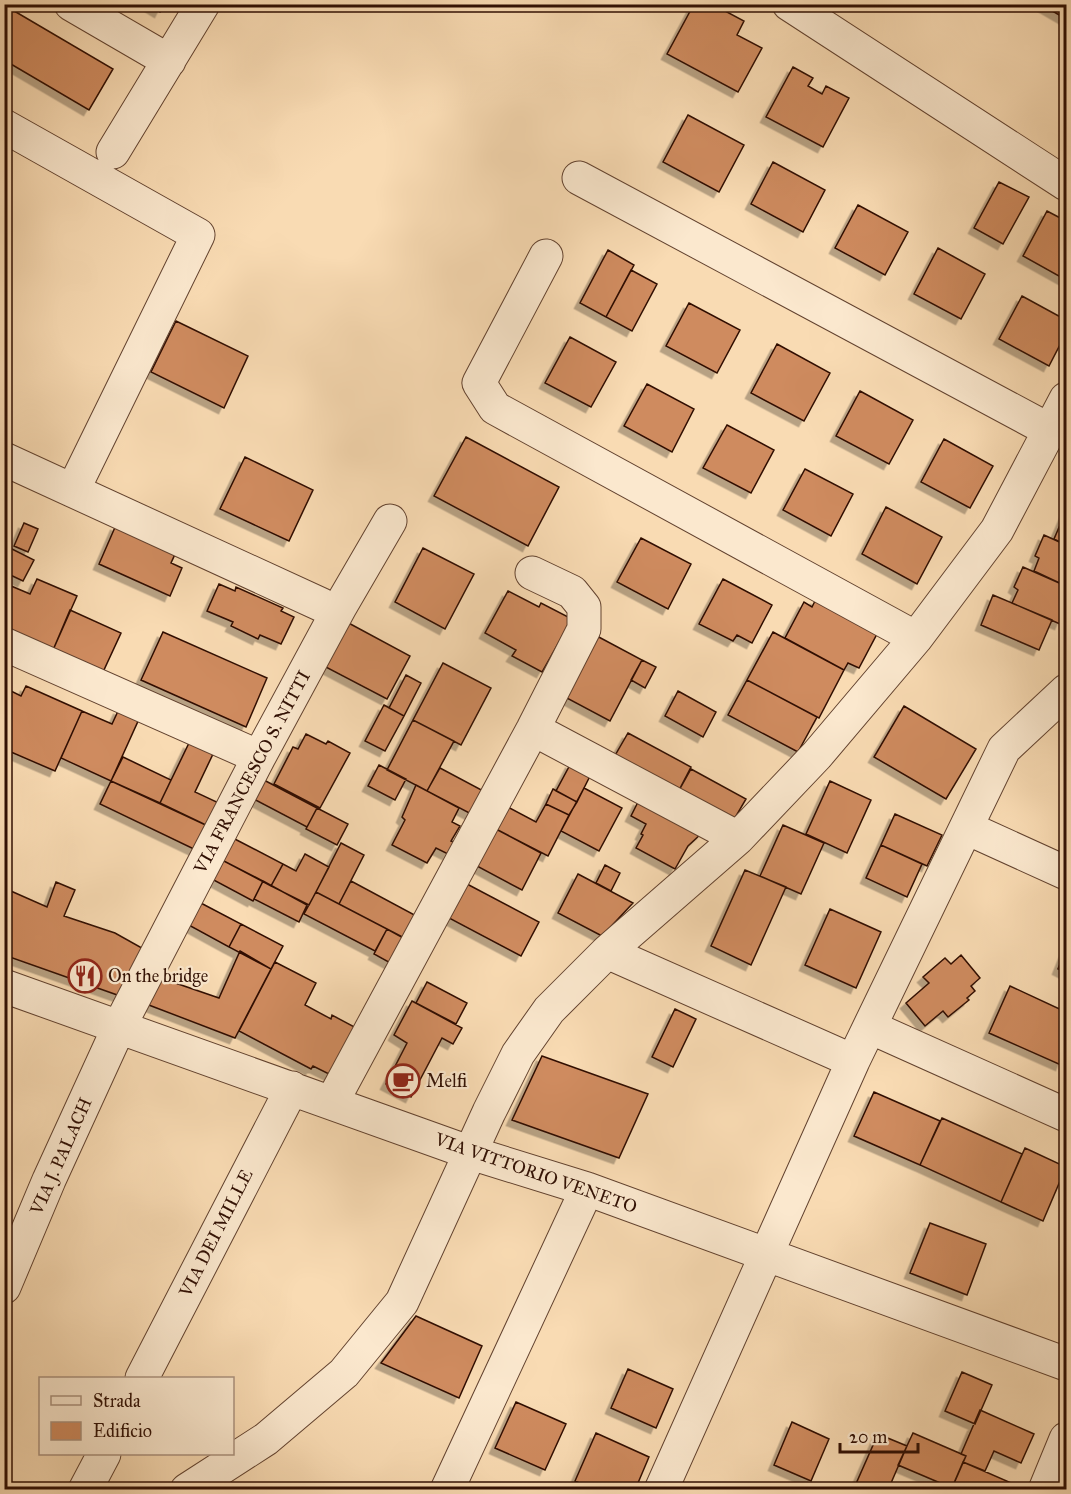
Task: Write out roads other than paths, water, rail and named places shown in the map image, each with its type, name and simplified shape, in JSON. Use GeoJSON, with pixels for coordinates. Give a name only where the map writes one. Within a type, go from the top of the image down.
{"type":"FeatureCollection","features":[{"type":"Feature","properties":{"kind":"street"},"geometry":{"type":"LineString","coordinates":[[71,4],[169,61]]}},
{"type":"Feature","properties":{"kind":"street"},"geometry":{"type":"LineString","coordinates":[[113,152],[203,4]]}},
{"type":"Feature","properties":{"kind":"street"},"geometry":{"type":"LineString","coordinates":[[789,4],[1066,184]]}},
{"type":"Feature","properties":{"kind":"street"},"geometry":{"type":"LineString","coordinates":[[4,126],[198,235],[73,490]]}},
{"type":"Feature","properties":{"kind":"street"},"geometry":{"type":"LineString","coordinates":[[579,178],[1049,430]]}},
{"type":"Feature","properties":{"kind":"street"},"geometry":{"type":"LineString","coordinates":[[546,256],[479,383],[495,408],[916,638]]}},
{"type":"Feature","properties":{"kind":"street"},"geometry":{"type":"LineString","coordinates":[[187,1490],[266,1439],[344,1373],[402,1302],[518,1054],[549,1010],[607,952],[738,838],[817,755],[916,638],[997,530],[1066,399]]}},
{"type":"Feature","properties":{"kind":"street"},"geometry":{"type":"LineString","coordinates":[[4,459],[322,605]]}},
{"type":"Feature","properties":{"kind":"street","name":"VIA FRANCESCO S. NITTI"},"geometry":{"type":"LineString","coordinates":[[119,1027],[259,757],[390,520]]}},
{"type":"Feature","properties":{"kind":"street"},"geometry":{"type":"LineString","coordinates":[[332,1102],[533,729],[584,629],[584,607],[573,592],[532,573]]}},
{"type":"Feature","properties":{"kind":"street"},"geometry":{"type":"LineString","coordinates":[[4,644],[259,757]]}},
{"type":"Feature","properties":{"kind":"street"},"geometry":{"type":"LineString","coordinates":[[661,1490],[853,1061],[1004,749],[1066,691]]}},
{"type":"Feature","properties":{"kind":"street"},"geometry":{"type":"LineString","coordinates":[[533,729],[738,838]]}},
{"type":"Feature","properties":{"kind":"street"},"geometry":{"type":"LineString","coordinates":[[967,828],[1066,873]]}},
{"type":"Feature","properties":{"kind":"street"},"geometry":{"type":"LineString","coordinates":[[607,952],[853,1061]]}},
{"type":"Feature","properties":{"kind":"street","name":"VIA VITTORIO VENETO"},"geometry":{"type":"LineString","coordinates":[[4,986],[471,1153],[587,1189],[1066,1364]]}},
{"type":"Feature","properties":{"kind":"street","name":"VIA J. PALACH"},"geometry":{"type":"LineString","coordinates":[[4,1287],[119,1027]]}},
{"type":"Feature","properties":{"kind":"street"},"geometry":{"type":"LineString","coordinates":[[870,1027],[1066,1116]]}},
{"type":"Feature","properties":{"kind":"street","name":"VIA DEI MILLE"},"geometry":{"type":"LineString","coordinates":[[143,1377],[292,1088]]}},
{"type":"Feature","properties":{"kind":"street"},"geometry":{"type":"LineString","coordinates":[[447,1490],[587,1189]]}},
{"type":"Feature","properties":{"kind":"street"},"geometry":{"type":"LineString","coordinates":[[1045,1490],[1066,1439]]}},
{"type":"Feature","properties":{"kind":"street"},"geometry":{"type":"LineString","coordinates":[[85,1490],[103,1455]]}},
{"type":"Feature","properties":{"kind":"place","name":"On the bridge"},"geometry":{"type":"Point","coordinates":[85,976]}},
{"type":"Feature","properties":{"kind":"place","name":"Melfi"},"geometry":{"type":"Point","coordinates":[403,1081]}}]}
